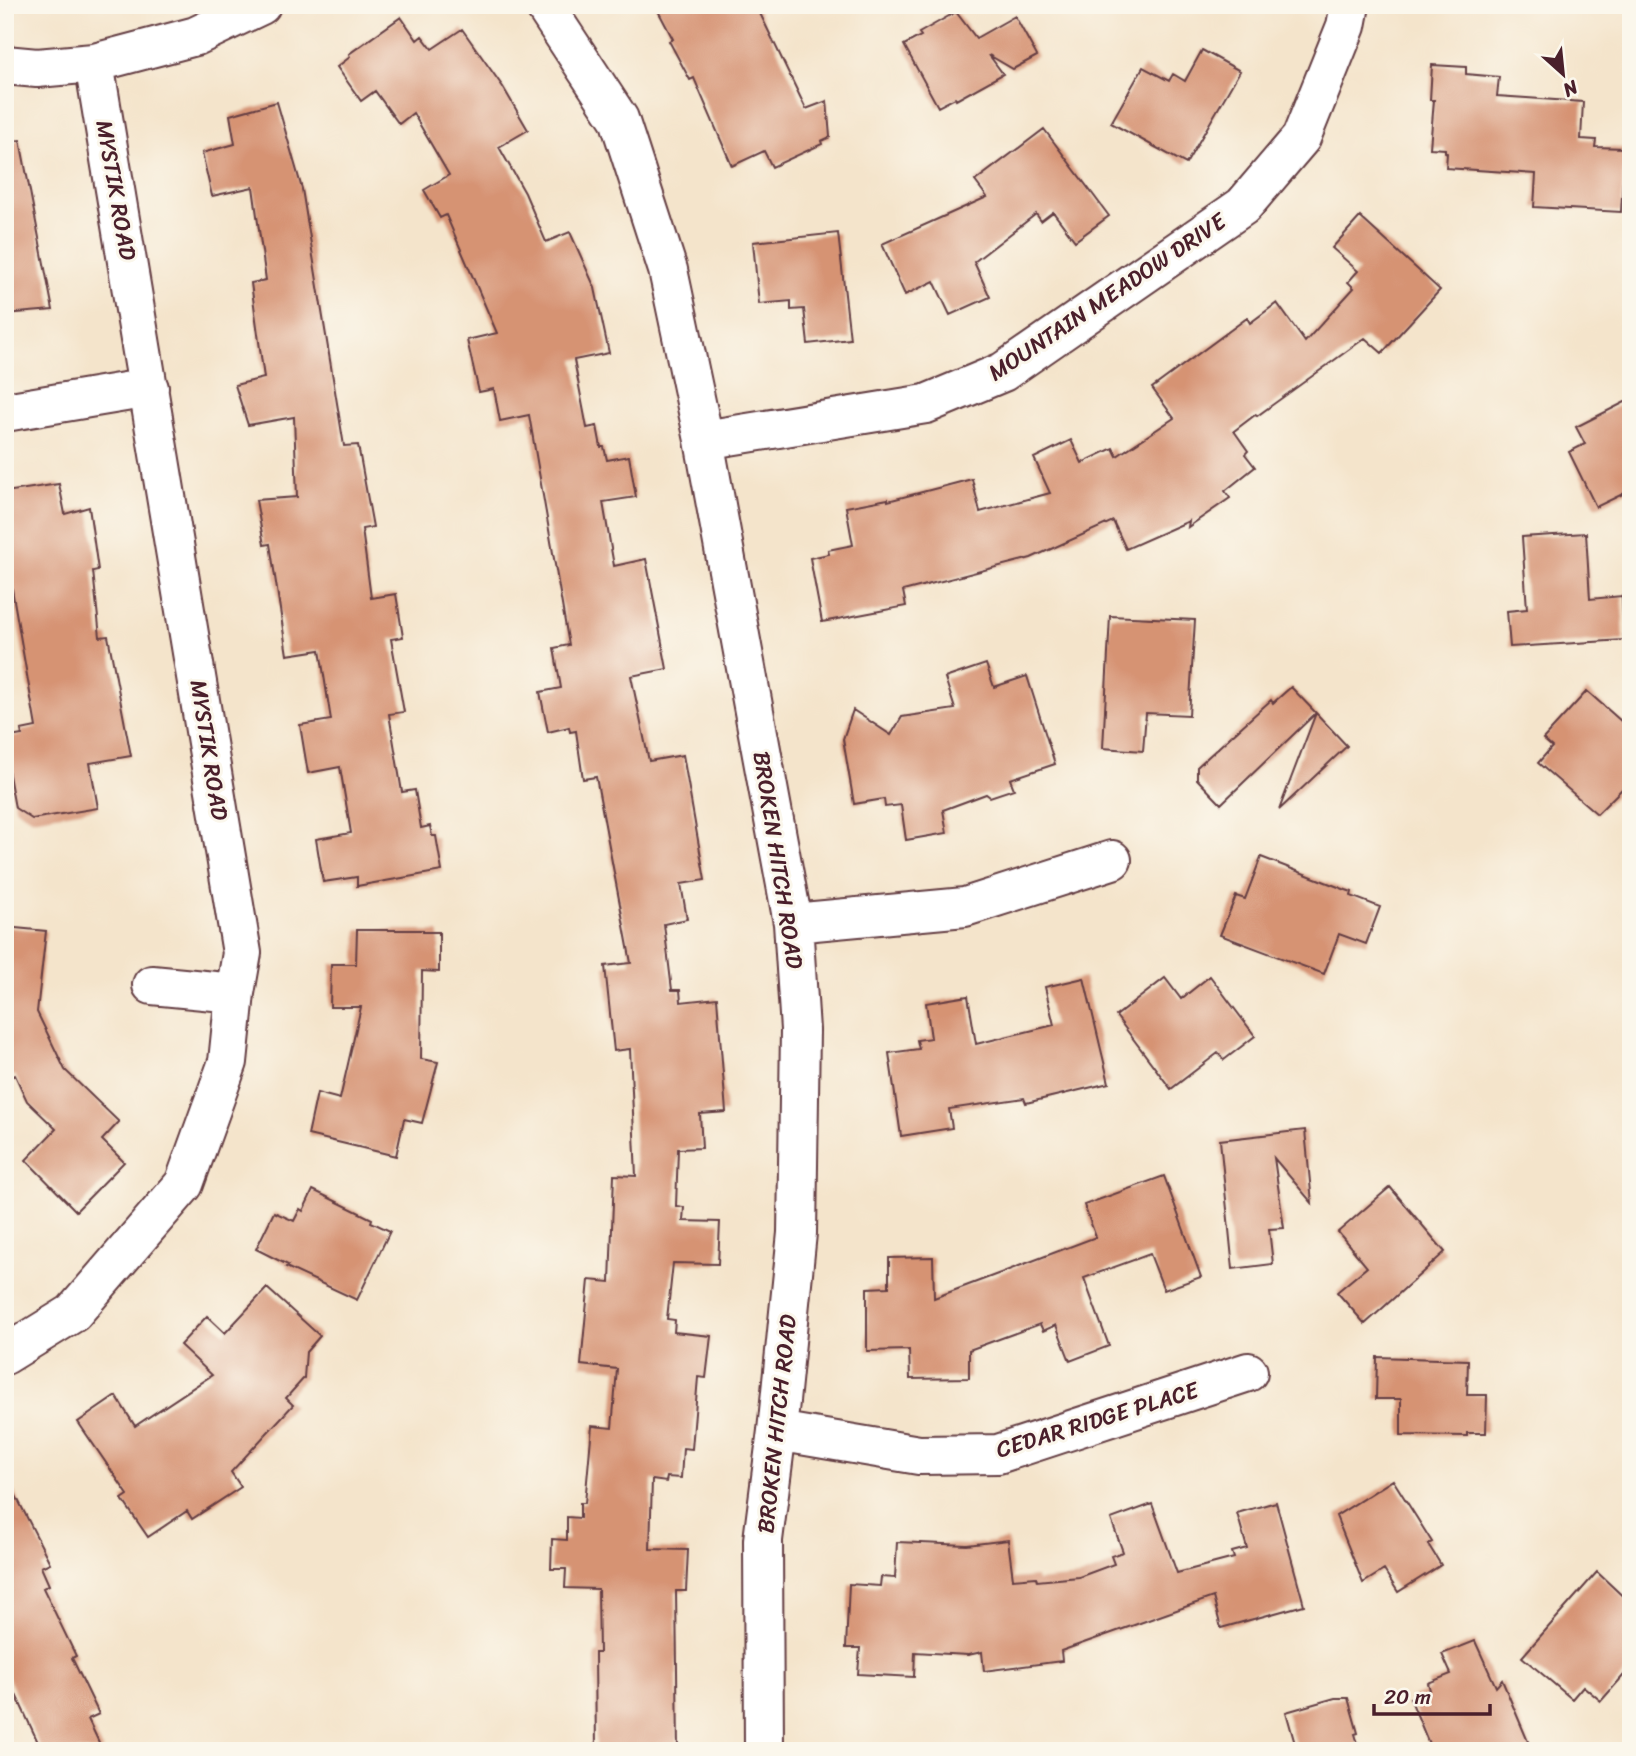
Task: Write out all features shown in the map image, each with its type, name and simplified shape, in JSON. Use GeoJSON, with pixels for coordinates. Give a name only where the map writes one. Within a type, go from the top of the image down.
{"type":"FeatureCollection","features":[{"type":"Feature","properties":{"kind":"street"},"geometry":{"type":"LineString","coordinates":[[5,65],[37,68],[94,63],[197,36],[261,5]]}},
{"type":"Feature","properties":{"kind":"street","name":"BROKEN HITCH ROAD"},"geometry":{"type":"LineString","coordinates":[[544,5],[619,118],[668,270],[704,440],[793,923],[800,1030],[797,1233],[764,1540],[764,1751]]}},
{"type":"Feature","properties":{"kind":"street","name":"MOUNTAIN MEADOW DRIVE"},"geometry":{"type":"LineString","coordinates":[[704,440],[926,404],[1003,373],[1243,206],[1301,138],[1346,26],[1350,5]]}},
{"type":"Feature","properties":{"kind":"street","name":"MYSTIK ROAD"},"geometry":{"type":"LineString","coordinates":[[5,1355],[73,1313],[184,1184],[228,1062],[242,953],[94,63]]}},
{"type":"Feature","properties":{"kind":"street"},"geometry":{"type":"LineString","coordinates":[[5,412],[149,388]]}},
{"type":"Feature","properties":{"kind":"street"},"geometry":{"type":"LineString","coordinates":[[793,923],[965,907],[1112,860]]}},
{"type":"Feature","properties":{"kind":"street"},"geometry":{"type":"LineString","coordinates":[[152,985],[235,993]]}},
{"type":"Feature","properties":{"kind":"street","name":"CEDAR RIDGE PLACE"},"geometry":{"type":"LineString","coordinates":[[777,1431],[919,1455],[998,1454],[1248,1372]]}},
{"type":"Feature","properties":{"kind":"building"},"geometry":{"type":"Polygon","coordinates":[[[655,5],[756,5],[806,109],[827,101],[830,137],[821,141],[822,144],[772,167],[764,151],[732,166],[694,78],[690,80],[669,41],[673,39],[655,5]]]}},
{"type":"Feature","properties":{"kind":"building"},"geometry":{"type":"Polygon","coordinates":[[[956,12],[976,38],[1015,16],[1037,56],[1013,69],[989,55],[1003,74],[938,107],[904,45],[956,12]]]}},
{"type":"Feature","properties":{"kind":"building"},"geometry":{"type":"Polygon","coordinates":[[[401,17],[417,40],[422,36],[432,49],[462,29],[503,87],[528,130],[499,147],[525,193],[546,242],[570,232],[595,288],[609,353],[574,360],[587,428],[597,426],[607,460],[629,456],[636,497],[603,502],[614,566],[646,559],[667,669],[631,676],[649,761],[683,755],[705,880],[681,884],[687,919],[664,924],[672,990],[680,990],[681,1002],[717,998],[726,1112],[700,1114],[702,1148],[678,1149],[676,1206],[684,1207],[683,1221],[720,1222],[718,1264],[673,1263],[667,1319],[675,1320],[674,1332],[711,1336],[706,1378],[698,1377],[692,1449],[683,1448],[681,1478],[667,1477],[666,1482],[652,1480],[650,1549],[688,1550],[686,1591],[676,1591],[678,1751],[596,1751],[595,1653],[599,1653],[598,1589],[565,1588],[566,1569],[551,1569],[552,1539],[567,1540],[567,1517],[580,1518],[580,1503],[585,1503],[592,1426],[612,1428],[617,1369],[581,1365],[589,1280],[610,1282],[614,1175],[636,1176],[630,1049],[614,1051],[605,966],[631,963],[596,777],[583,779],[576,731],[570,732],[569,727],[548,732],[540,692],[561,688],[554,648],[569,645],[529,415],[500,421],[494,389],[479,392],[467,340],[497,333],[446,215],[440,218],[424,190],[449,175],[413,113],[399,124],[375,91],[361,101],[337,67],[350,57],[349,54],[401,17]]]}},
{"type":"Feature","properties":{"kind":"building"},"geometry":{"type":"Polygon","coordinates":[[[1202,50],[1240,71],[1186,164],[1111,123],[1143,67],[1169,81],[1173,74],[1185,81],[1202,50]]]}},
{"type":"Feature","properties":{"kind":"building"},"geometry":{"type":"Polygon","coordinates":[[[1432,65],[1466,67],[1466,74],[1499,77],[1497,96],[1583,102],[1581,139],[1596,140],[1595,147],[1625,148],[1621,212],[1534,207],[1536,174],[1446,168],[1445,149],[1430,148],[1434,100],[1430,100],[1432,65]]]}},
{"type":"Feature","properties":{"kind":"building"},"geometry":{"type":"Polygon","coordinates":[[[277,102],[302,189],[344,446],[358,445],[373,527],[362,529],[371,598],[396,594],[403,637],[391,639],[404,712],[389,714],[402,792],[415,790],[421,828],[430,826],[432,836],[436,836],[442,871],[357,886],[357,877],[323,882],[316,839],[351,833],[340,767],[308,773],[300,725],[331,720],[320,650],[287,655],[270,544],[264,545],[256,500],[297,497],[294,417],[248,425],[235,385],[264,378],[251,283],[266,280],[253,187],[212,196],[202,153],[235,144],[230,115],[277,102]]]}},
{"type":"Feature","properties":{"kind":"building"},"geometry":{"type":"Polygon","coordinates":[[[1044,129],[1109,216],[1075,241],[1053,212],[1041,221],[1036,214],[974,262],[990,297],[950,315],[934,281],[905,295],[882,244],[987,197],[975,181],[1044,129]]]}},
{"type":"Feature","properties":{"kind":"building"},"geometry":{"type":"Polygon","coordinates":[[[20,140],[53,310],[5,314],[5,142],[20,140]]]}},
{"type":"Feature","properties":{"kind":"building"},"geometry":{"type":"Polygon","coordinates":[[[1360,217],[1440,290],[1382,353],[1365,338],[1234,431],[1255,467],[1225,491],[1230,498],[1188,527],[1189,521],[1126,549],[1113,521],[1031,558],[903,591],[906,606],[822,622],[810,558],[829,554],[828,550],[853,545],[846,507],[888,501],[972,479],[980,512],[1050,493],[1034,458],[1071,440],[1082,463],[1113,448],[1117,456],[1174,418],[1152,388],[1247,318],[1250,323],[1277,303],[1305,342],[1354,288],[1348,282],[1358,271],[1332,248],[1360,217]]]}},
{"type":"Feature","properties":{"kind":"building"},"geometry":{"type":"Polygon","coordinates":[[[838,233],[850,339],[808,344],[804,309],[791,310],[791,301],[759,304],[753,242],[838,233]]]}},
{"type":"Feature","properties":{"kind":"building"},"geometry":{"type":"Polygon","coordinates":[[[1631,399],[1631,490],[1596,507],[1569,452],[1585,444],[1576,427],[1631,399]]]}},
{"type":"Feature","properties":{"kind":"building"},"geometry":{"type":"Polygon","coordinates":[[[59,484],[65,514],[89,507],[98,570],[93,571],[100,637],[108,636],[131,756],[90,763],[98,808],[32,819],[15,808],[5,753],[5,738],[22,735],[21,730],[36,727],[8,566],[5,566],[5,492],[59,484]]]}},
{"type":"Feature","properties":{"kind":"building"},"geometry":{"type":"Polygon","coordinates":[[[1586,533],[1590,599],[1622,596],[1624,640],[1510,647],[1507,611],[1527,609],[1522,537],[1586,533]]]}},
{"type":"Feature","properties":{"kind":"building"},"geometry":{"type":"Polygon","coordinates":[[[1110,616],[1195,620],[1189,715],[1146,713],[1143,751],[1103,748],[1110,616]]]}},
{"type":"Feature","properties":{"kind":"building"},"geometry":{"type":"Polygon","coordinates":[[[986,664],[994,687],[1027,676],[1055,764],[1010,779],[1014,789],[990,797],[986,794],[943,810],[947,833],[906,840],[901,805],[885,807],[884,799],[854,804],[843,739],[853,710],[891,735],[902,717],[955,709],[945,678],[986,664]]]}},
{"type":"Feature","properties":{"kind":"building"},"geometry":{"type":"Polygon","coordinates":[[[1291,687],[1316,713],[1221,804],[1197,779],[1197,767],[1271,700],[1273,703],[1291,687]]]}},
{"type":"Feature","properties":{"kind":"building"},"geometry":{"type":"Polygon","coordinates":[[[1587,691],[1631,730],[1631,780],[1597,814],[1538,763],[1552,747],[1543,739],[1587,691]]]}},
{"type":"Feature","properties":{"kind":"building"},"geometry":{"type":"Polygon","coordinates":[[[1316,713],[1347,746],[1279,810],[1316,713]]]}},
{"type":"Feature","properties":{"kind":"building"},"geometry":{"type":"Polygon","coordinates":[[[1261,857],[1352,892],[1351,896],[1380,907],[1366,944],[1339,934],[1324,974],[1220,935],[1236,896],[1245,899],[1261,857]]]}},
{"type":"Feature","properties":{"kind":"building"},"geometry":{"type":"Polygon","coordinates":[[[5,927],[46,931],[37,1012],[65,1070],[119,1122],[102,1140],[124,1162],[76,1211],[26,1160],[56,1129],[27,1101],[15,1075],[5,1080],[5,927]]]}},
{"type":"Feature","properties":{"kind":"building"},"geometry":{"type":"Polygon","coordinates":[[[357,930],[439,932],[439,972],[422,971],[421,1059],[438,1062],[422,1123],[404,1119],[396,1156],[308,1135],[317,1093],[340,1099],[361,1007],[330,1007],[331,964],[356,964],[357,930]]]}},
{"type":"Feature","properties":{"kind":"building"},"geometry":{"type":"Polygon","coordinates":[[[1210,976],[1255,1036],[1224,1060],[1218,1053],[1171,1089],[1116,1016],[1165,978],[1181,999],[1210,976]]]}},
{"type":"Feature","properties":{"kind":"building"},"geometry":{"type":"Polygon","coordinates":[[[1084,978],[1109,1083],[1026,1103],[1024,1098],[949,1109],[952,1128],[901,1136],[889,1053],[919,1049],[917,1040],[931,1038],[926,1003],[968,996],[976,1044],[1054,1025],[1045,987],[1084,978]]]}},
{"type":"Feature","properties":{"kind":"building"},"geometry":{"type":"Polygon","coordinates":[[[1305,1130],[1312,1203],[1274,1158],[1284,1228],[1269,1229],[1273,1264],[1233,1269],[1220,1140],[1305,1130]]]}},
{"type":"Feature","properties":{"kind":"building"},"geometry":{"type":"Polygon","coordinates":[[[1164,1176],[1201,1277],[1164,1290],[1150,1254],[1084,1278],[1109,1346],[1070,1361],[1056,1325],[1043,1331],[1040,1324],[969,1350],[969,1378],[910,1379],[909,1350],[867,1351],[867,1288],[889,1287],[889,1258],[933,1257],[934,1298],[1096,1237],[1084,1205],[1164,1176]]]}},
{"type":"Feature","properties":{"kind":"building"},"geometry":{"type":"Polygon","coordinates":[[[1390,1187],[1445,1252],[1365,1324],[1337,1292],[1367,1267],[1338,1232],[1390,1187]]]}},
{"type":"Feature","properties":{"kind":"building"},"geometry":{"type":"Polygon","coordinates":[[[313,1190],[372,1219],[371,1222],[390,1231],[357,1300],[286,1267],[288,1265],[256,1249],[274,1212],[294,1221],[300,1209],[303,1211],[313,1190]]]}},
{"type":"Feature","properties":{"kind":"building"},"geometry":{"type":"Polygon","coordinates":[[[267,1288],[320,1336],[306,1352],[304,1378],[286,1398],[293,1405],[231,1472],[241,1487],[192,1519],[187,1511],[148,1537],[122,1499],[128,1495],[78,1422],[116,1396],[135,1426],[212,1375],[180,1345],[207,1316],[225,1333],[267,1288]]]}},
{"type":"Feature","properties":{"kind":"building"},"geometry":{"type":"Polygon","coordinates":[[[1377,1357],[1468,1360],[1467,1395],[1487,1395],[1486,1433],[1467,1433],[1467,1436],[1401,1435],[1401,1399],[1376,1399],[1377,1357]]]}},
{"type":"Feature","properties":{"kind":"building"},"geometry":{"type":"Polygon","coordinates":[[[5,1474],[50,1563],[41,1567],[49,1585],[43,1588],[76,1656],[72,1658],[99,1714],[88,1719],[103,1751],[42,1751],[5,1671],[5,1474]]]}},
{"type":"Feature","properties":{"kind":"building"},"geometry":{"type":"Polygon","coordinates":[[[1393,1480],[1432,1542],[1428,1544],[1441,1565],[1398,1592],[1384,1570],[1363,1583],[1336,1516],[1393,1480]]]}},
{"type":"Feature","properties":{"kind":"building"},"geometry":{"type":"Polygon","coordinates":[[[1276,1502],[1304,1605],[1221,1628],[1213,1597],[1061,1651],[1062,1661],[984,1671],[982,1652],[968,1655],[915,1652],[914,1677],[858,1674],[860,1648],[846,1648],[849,1584],[880,1586],[881,1577],[895,1578],[897,1542],[967,1545],[1008,1540],[1013,1579],[1036,1577],[1037,1581],[1079,1577],[1114,1564],[1111,1556],[1123,1552],[1111,1519],[1152,1504],[1177,1573],[1234,1558],[1232,1552],[1247,1548],[1237,1513],[1276,1502]]]}},
{"type":"Feature","properties":{"kind":"building"},"geometry":{"type":"Polygon","coordinates":[[[1597,1572],[1631,1604],[1631,1667],[1601,1701],[1583,1686],[1572,1699],[1522,1657],[1597,1572]]]}},
{"type":"Feature","properties":{"kind":"building"},"geometry":{"type":"Polygon","coordinates":[[[1475,1641],[1496,1687],[1502,1680],[1532,1751],[1432,1751],[1410,1698],[1430,1690],[1428,1683],[1451,1674],[1442,1654],[1475,1641]]]}},
{"type":"Feature","properties":{"kind":"building"},"geometry":{"type":"Polygon","coordinates":[[[1335,1698],[1348,1698],[1360,1751],[1297,1751],[1286,1712],[1335,1698]]]}}]}
